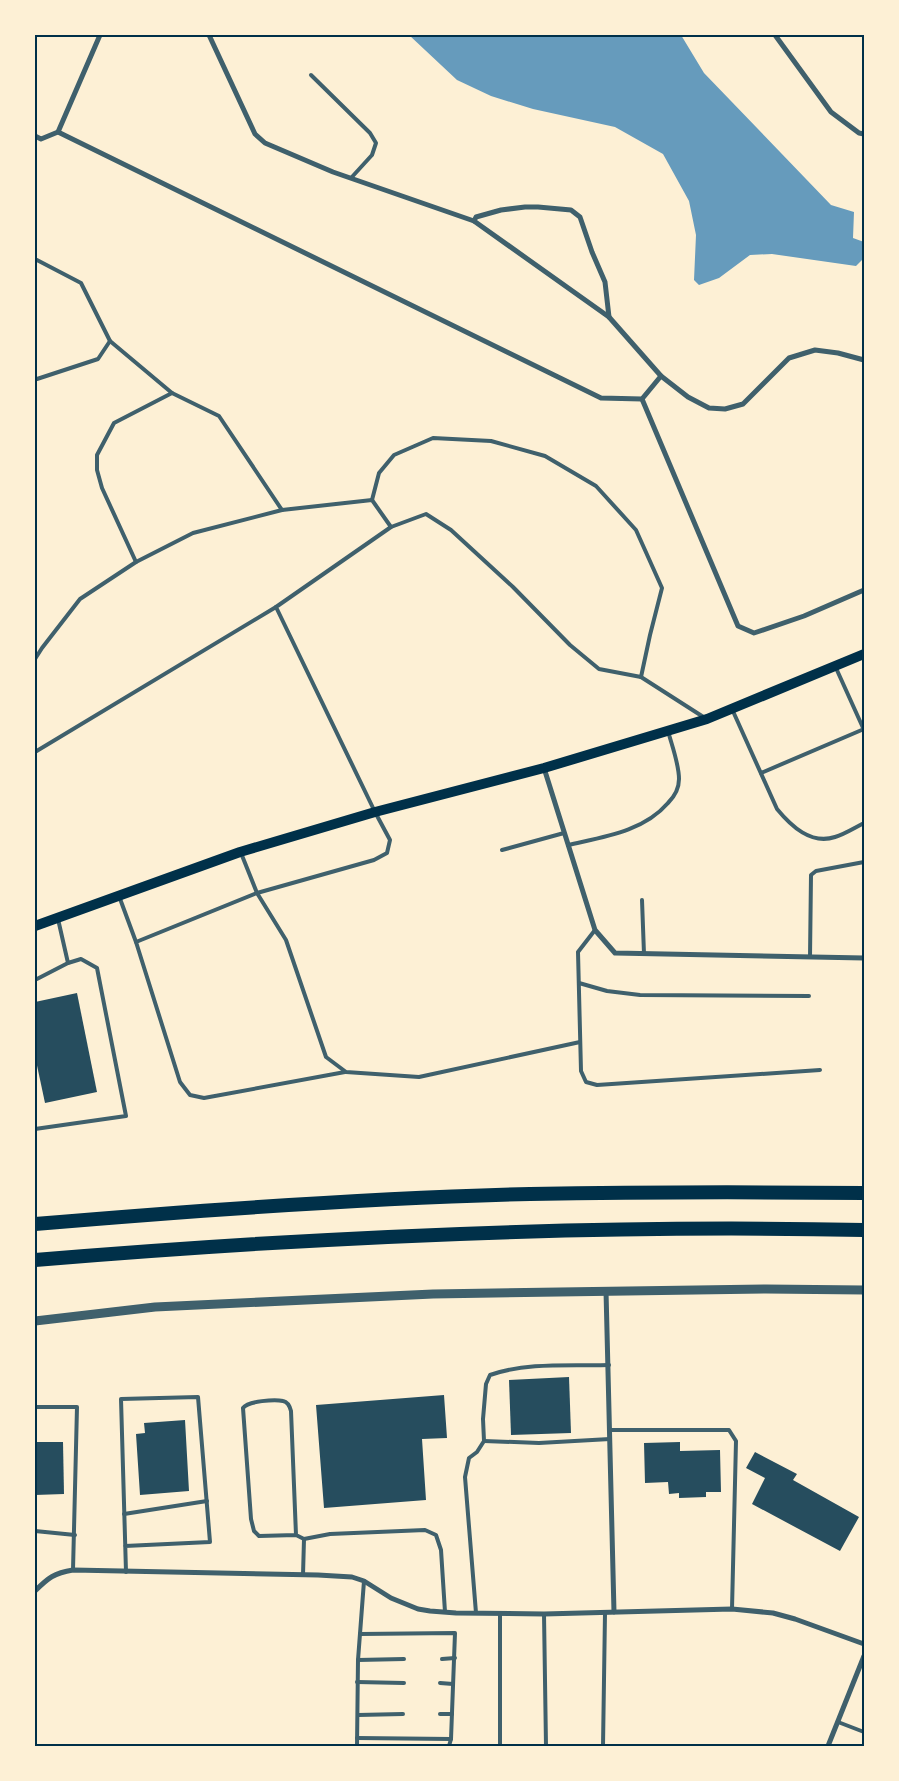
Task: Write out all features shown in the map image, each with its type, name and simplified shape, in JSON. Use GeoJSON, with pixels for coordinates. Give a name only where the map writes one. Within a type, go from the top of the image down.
{"type":"FeatureCollection","features":[{"type":"Feature","properties":{"kind":"highway"},"geometry":{"type":"LineString","coordinates":[[35,1224],[307,1204],[529,1194],[864,1193]]}},
{"type":"Feature","properties":{"kind":"highway"},"geometry":{"type":"LineString","coordinates":[[35,1260],[236,1245],[504,1232],[732,1229],[864,1230]]}},
{"type":"Feature","properties":{"kind":"main road"},"geometry":{"type":"LineString","coordinates":[[35,926],[240,852],[375,812],[544,768],[707,719],[864,654]]}},
{"type":"Feature","properties":{"kind":"street"},"geometry":{"type":"LineString","coordinates":[[35,136],[42,139],[58,132],[100,35]]}},
{"type":"Feature","properties":{"kind":"street"},"geometry":{"type":"LineString","coordinates":[[209,35],[255,134],[265,143],[333,172],[474,221],[610,317],[661,376],[688,397],[709,408],[725,410],[743,404],[789,358],[815,350],[838,353],[864,360]]}},
{"type":"Feature","properties":{"kind":"street"},"geometry":{"type":"LineString","coordinates":[[775,35],[830,112],[859,133],[864,134]]}},
{"type":"Feature","properties":{"kind":"street"},"geometry":{"type":"LineString","coordinates":[[58,132],[601,398],[642,399]]}},
{"type":"Feature","properties":{"kind":"street"},"geometry":{"type":"LineString","coordinates":[[474,221],[476,218],[500,210],[538,207],[571,210],[580,218],[605,282],[610,317]]}},
{"type":"Feature","properties":{"kind":"street"},"geometry":{"type":"LineString","coordinates":[[642,399],[661,376]]}},
{"type":"Feature","properties":{"kind":"street"},"geometry":{"type":"LineString","coordinates":[[642,399],[738,626],[754,633],[804,616],[864,590]]}},
{"type":"Feature","properties":{"kind":"street"},"geometry":{"type":"LineString","coordinates":[[544,768],[595,930],[615,953],[864,958]]}},
{"type":"Feature","properties":{"kind":"street"},"geometry":{"type":"LineString","coordinates":[[35,1320],[155,1307],[433,1294],[766,1289],[864,1290]]}},
{"type":"Feature","properties":{"kind":"street"},"geometry":{"type":"LineString","coordinates":[[606,1291],[614,1612]]}},
{"type":"Feature","properties":{"kind":"street"},"geometry":{"type":"LineString","coordinates":[[35,1591],[52,1576],[60,1572],[73,1570],[352,1577],[364,1581],[391,1598],[418,1609],[476,1614],[544,1614],[732,1609],[773,1613],[795,1618],[864,1644]]}},
{"type":"Feature","properties":{"kind":"street"},"geometry":{"type":"LineString","coordinates":[[828,1746],[864,1656]]}},
{"type":"Feature","properties":{"kind":"lane"},"geometry":{"type":"LineString","coordinates":[[311,75],[370,133],[376,143],[372,155],[351,178]]}},
{"type":"Feature","properties":{"kind":"lane"},"geometry":{"type":"LineString","coordinates":[[35,259],[81,283],[110,341],[172,393],[219,416],[282,510]]}},
{"type":"Feature","properties":{"kind":"lane"},"geometry":{"type":"LineString","coordinates":[[35,378],[37,380],[98,359],[110,341]]}},
{"type":"Feature","properties":{"kind":"lane"},"geometry":{"type":"LineString","coordinates":[[136,562],[102,488],[97,470],[97,455],[114,423],[172,393]]}},
{"type":"Feature","properties":{"kind":"lane"},"geometry":{"type":"LineString","coordinates":[[372,500],[380,473],[394,455],[432,438],[491,441],[545,456],[596,486],[636,530],[662,588],[641,677]]}},
{"type":"Feature","properties":{"kind":"lane"},"geometry":{"type":"LineString","coordinates":[[35,659],[80,599],[136,562],[192,532],[282,510],[372,500]]}},
{"type":"Feature","properties":{"kind":"lane"},"geometry":{"type":"LineString","coordinates":[[372,500],[392,527]]}},
{"type":"Feature","properties":{"kind":"lane"},"geometry":{"type":"LineString","coordinates":[[35,752],[276,607],[392,527],[426,514],[458,537],[513,587],[570,646],[599,669],[641,677],[707,719]]}},
{"type":"Feature","properties":{"kind":"lane"},"geometry":{"type":"LineString","coordinates":[[136,942],[257,893],[374,860],[387,852],[390,840],[276,607]]}},
{"type":"Feature","properties":{"kind":"lane"},"geometry":{"type":"LineString","coordinates":[[761,773],[864,729],[836,667]]}},
{"type":"Feature","properties":{"kind":"lane"},"geometry":{"type":"LineString","coordinates":[[732,709],[777,810],[788,822],[808,836],[820,839],[834,838],[864,823]]}},
{"type":"Feature","properties":{"kind":"lane"},"geometry":{"type":"LineString","coordinates":[[568,844],[621,832],[646,823],[675,796],[679,780],[677,765],[667,731]]}},
{"type":"Feature","properties":{"kind":"lane"},"geometry":{"type":"LineString","coordinates":[[502,850],[564,833]]}},
{"type":"Feature","properties":{"kind":"lane"},"geometry":{"type":"LineString","coordinates":[[240,852],[257,893],[286,940],[326,1057],[346,1072]]}},
{"type":"Feature","properties":{"kind":"lane"},"geometry":{"type":"LineString","coordinates":[[810,957],[812,875],[816,871],[864,862]]}},
{"type":"Feature","properties":{"kind":"lane"},"geometry":{"type":"LineString","coordinates":[[119,896],[136,942],[180,1082],[190,1095],[204,1098],[346,1072],[420,1077],[580,1042]]}},
{"type":"Feature","properties":{"kind":"lane"},"geometry":{"type":"LineString","coordinates":[[642,900],[644,954]]}},
{"type":"Feature","properties":{"kind":"lane"},"geometry":{"type":"LineString","coordinates":[[58,919],[68,963]]}},
{"type":"Feature","properties":{"kind":"lane"},"geometry":{"type":"LineString","coordinates":[[595,930],[578,952],[581,1072],[586,1082],[597,1085],[820,1070]]}},
{"type":"Feature","properties":{"kind":"lane"},"geometry":{"type":"LineString","coordinates":[[35,1129],[126,1116],[97,968],[81,959],[36,978]]}},
{"type":"Feature","properties":{"kind":"lane"},"geometry":{"type":"LineString","coordinates":[[579,983],[607,991],[640,995],[809,996]]}},
{"type":"Feature","properties":{"kind":"lane"},"geometry":{"type":"LineString","coordinates":[[476,1614],[465,1477],[469,1458],[478,1452],[484,1441],[483,1419],[486,1384],[490,1375],[503,1370],[548,1366],[609,1366]]}},
{"type":"Feature","properties":{"kind":"lane"},"geometry":{"type":"LineString","coordinates":[[125,1546],[210,1542],[198,1397],[121,1399],[124,1514],[125,1546],[126,1572]]}},
{"type":"Feature","properties":{"kind":"lane"},"geometry":{"type":"LineString","coordinates":[[296,1535],[291,1411],[283,1401],[252,1402],[243,1408],[251,1519],[254,1531],[259,1536],[296,1535],[304,1539],[330,1534],[426,1530],[436,1536],[441,1550],[445,1612]]}},
{"type":"Feature","properties":{"kind":"lane"},"geometry":{"type":"LineString","coordinates":[[35,1407],[77,1407],[73,1570]]}},
{"type":"Feature","properties":{"kind":"lane"},"geometry":{"type":"LineString","coordinates":[[610,1430],[729,1430],[736,1441],[732,1609]]}},
{"type":"Feature","properties":{"kind":"lane"},"geometry":{"type":"LineString","coordinates":[[484,1441],[539,1443],[610,1439]]}},
{"type":"Feature","properties":{"kind":"lane"},"geometry":{"type":"LineString","coordinates":[[124,1514],[207,1501]]}},
{"type":"Feature","properties":{"kind":"lane"},"geometry":{"type":"LineString","coordinates":[[35,1531],[75,1535]]}},
{"type":"Feature","properties":{"kind":"lane"},"geometry":{"type":"LineString","coordinates":[[303,1575],[304,1539]]}},
{"type":"Feature","properties":{"kind":"lane"},"geometry":{"type":"LineString","coordinates":[[357,1746],[357,1682],[364,1581]]}},
{"type":"Feature","properties":{"kind":"lane"},"geometry":{"type":"LineString","coordinates":[[603,1746],[605,1612]]}},
{"type":"Feature","properties":{"kind":"lane"},"geometry":{"type":"LineString","coordinates":[[500,1613],[500,1746]]}},
{"type":"Feature","properties":{"kind":"lane"},"geometry":{"type":"LineString","coordinates":[[544,1614],[546,1746]]}},
{"type":"Feature","properties":{"kind":"lane"},"geometry":{"type":"LineString","coordinates":[[360,1634],[455,1633],[451,1740],[449,1746]]}},
{"type":"Feature","properties":{"kind":"lane"},"geometry":{"type":"LineString","coordinates":[[442,1659],[454,1658]]}},
{"type":"Feature","properties":{"kind":"lane"},"geometry":{"type":"LineString","coordinates":[[358,1660],[404,1659]]}},
{"type":"Feature","properties":{"kind":"lane"},"geometry":{"type":"LineString","coordinates":[[357,1682],[404,1683]]}},
{"type":"Feature","properties":{"kind":"lane"},"geometry":{"type":"LineString","coordinates":[[440,1684],[453,1684]]}},
{"type":"Feature","properties":{"kind":"lane"},"geometry":{"type":"LineString","coordinates":[[358,1715],[403,1714]]}},
{"type":"Feature","properties":{"kind":"lane"},"geometry":{"type":"LineString","coordinates":[[440,1714],[452,1714]]}},
{"type":"Feature","properties":{"kind":"lane"},"geometry":{"type":"LineString","coordinates":[[838,1722],[864,1732]]}},
{"type":"Feature","properties":{"kind":"lane"},"geometry":{"type":"LineString","coordinates":[[357,1738],[451,1740]]}},
{"type":"Feature","properties":{"kind":"water"},"geometry":{"type":"Polygon","coordinates":[[[409,35],[681,35],[704,73],[831,205],[854,212],[853,238],[864,242],[864,258],[856,266],[772,254],[750,255],[719,278],[699,285],[694,280],[696,235],[689,201],[663,154],[615,127],[533,109],[491,96],[457,80],[409,35]]]}},
{"type":"Feature","properties":{"kind":"building"},"geometry":{"type":"Polygon","coordinates":[[[77,993],[97,1092],[45,1103],[35,1056],[35,1002],[77,993]]]}},
{"type":"Feature","properties":{"kind":"building"},"geometry":{"type":"Polygon","coordinates":[[[569,1377],[571,1433],[511,1435],[509,1380],[569,1377]]]}},
{"type":"Feature","properties":{"kind":"building"},"geometry":{"type":"Polygon","coordinates":[[[444,1395],[447,1438],[422,1439],[426,1500],[324,1508],[316,1405],[444,1395]]]}},
{"type":"Feature","properties":{"kind":"building"},"geometry":{"type":"Polygon","coordinates":[[[185,1420],[189,1491],[140,1495],[136,1434],[145,1433],[144,1423],[185,1420]]]}},
{"type":"Feature","properties":{"kind":"building"},"geometry":{"type":"Polygon","coordinates":[[[35,1442],[63,1442],[64,1494],[35,1495],[35,1442]]]}},
{"type":"Feature","properties":{"kind":"building"},"geometry":{"type":"Polygon","coordinates":[[[680,1442],[680,1451],[720,1450],[721,1492],[706,1492],[706,1497],[679,1498],[679,1493],[669,1494],[668,1482],[645,1483],[644,1443],[680,1442]]]}},
{"type":"Feature","properties":{"kind":"building"},"geometry":{"type":"Polygon","coordinates":[[[755,1452],[797,1474],[793,1480],[859,1517],[840,1551],[752,1504],[765,1478],[746,1468],[755,1452]]]}}]}
